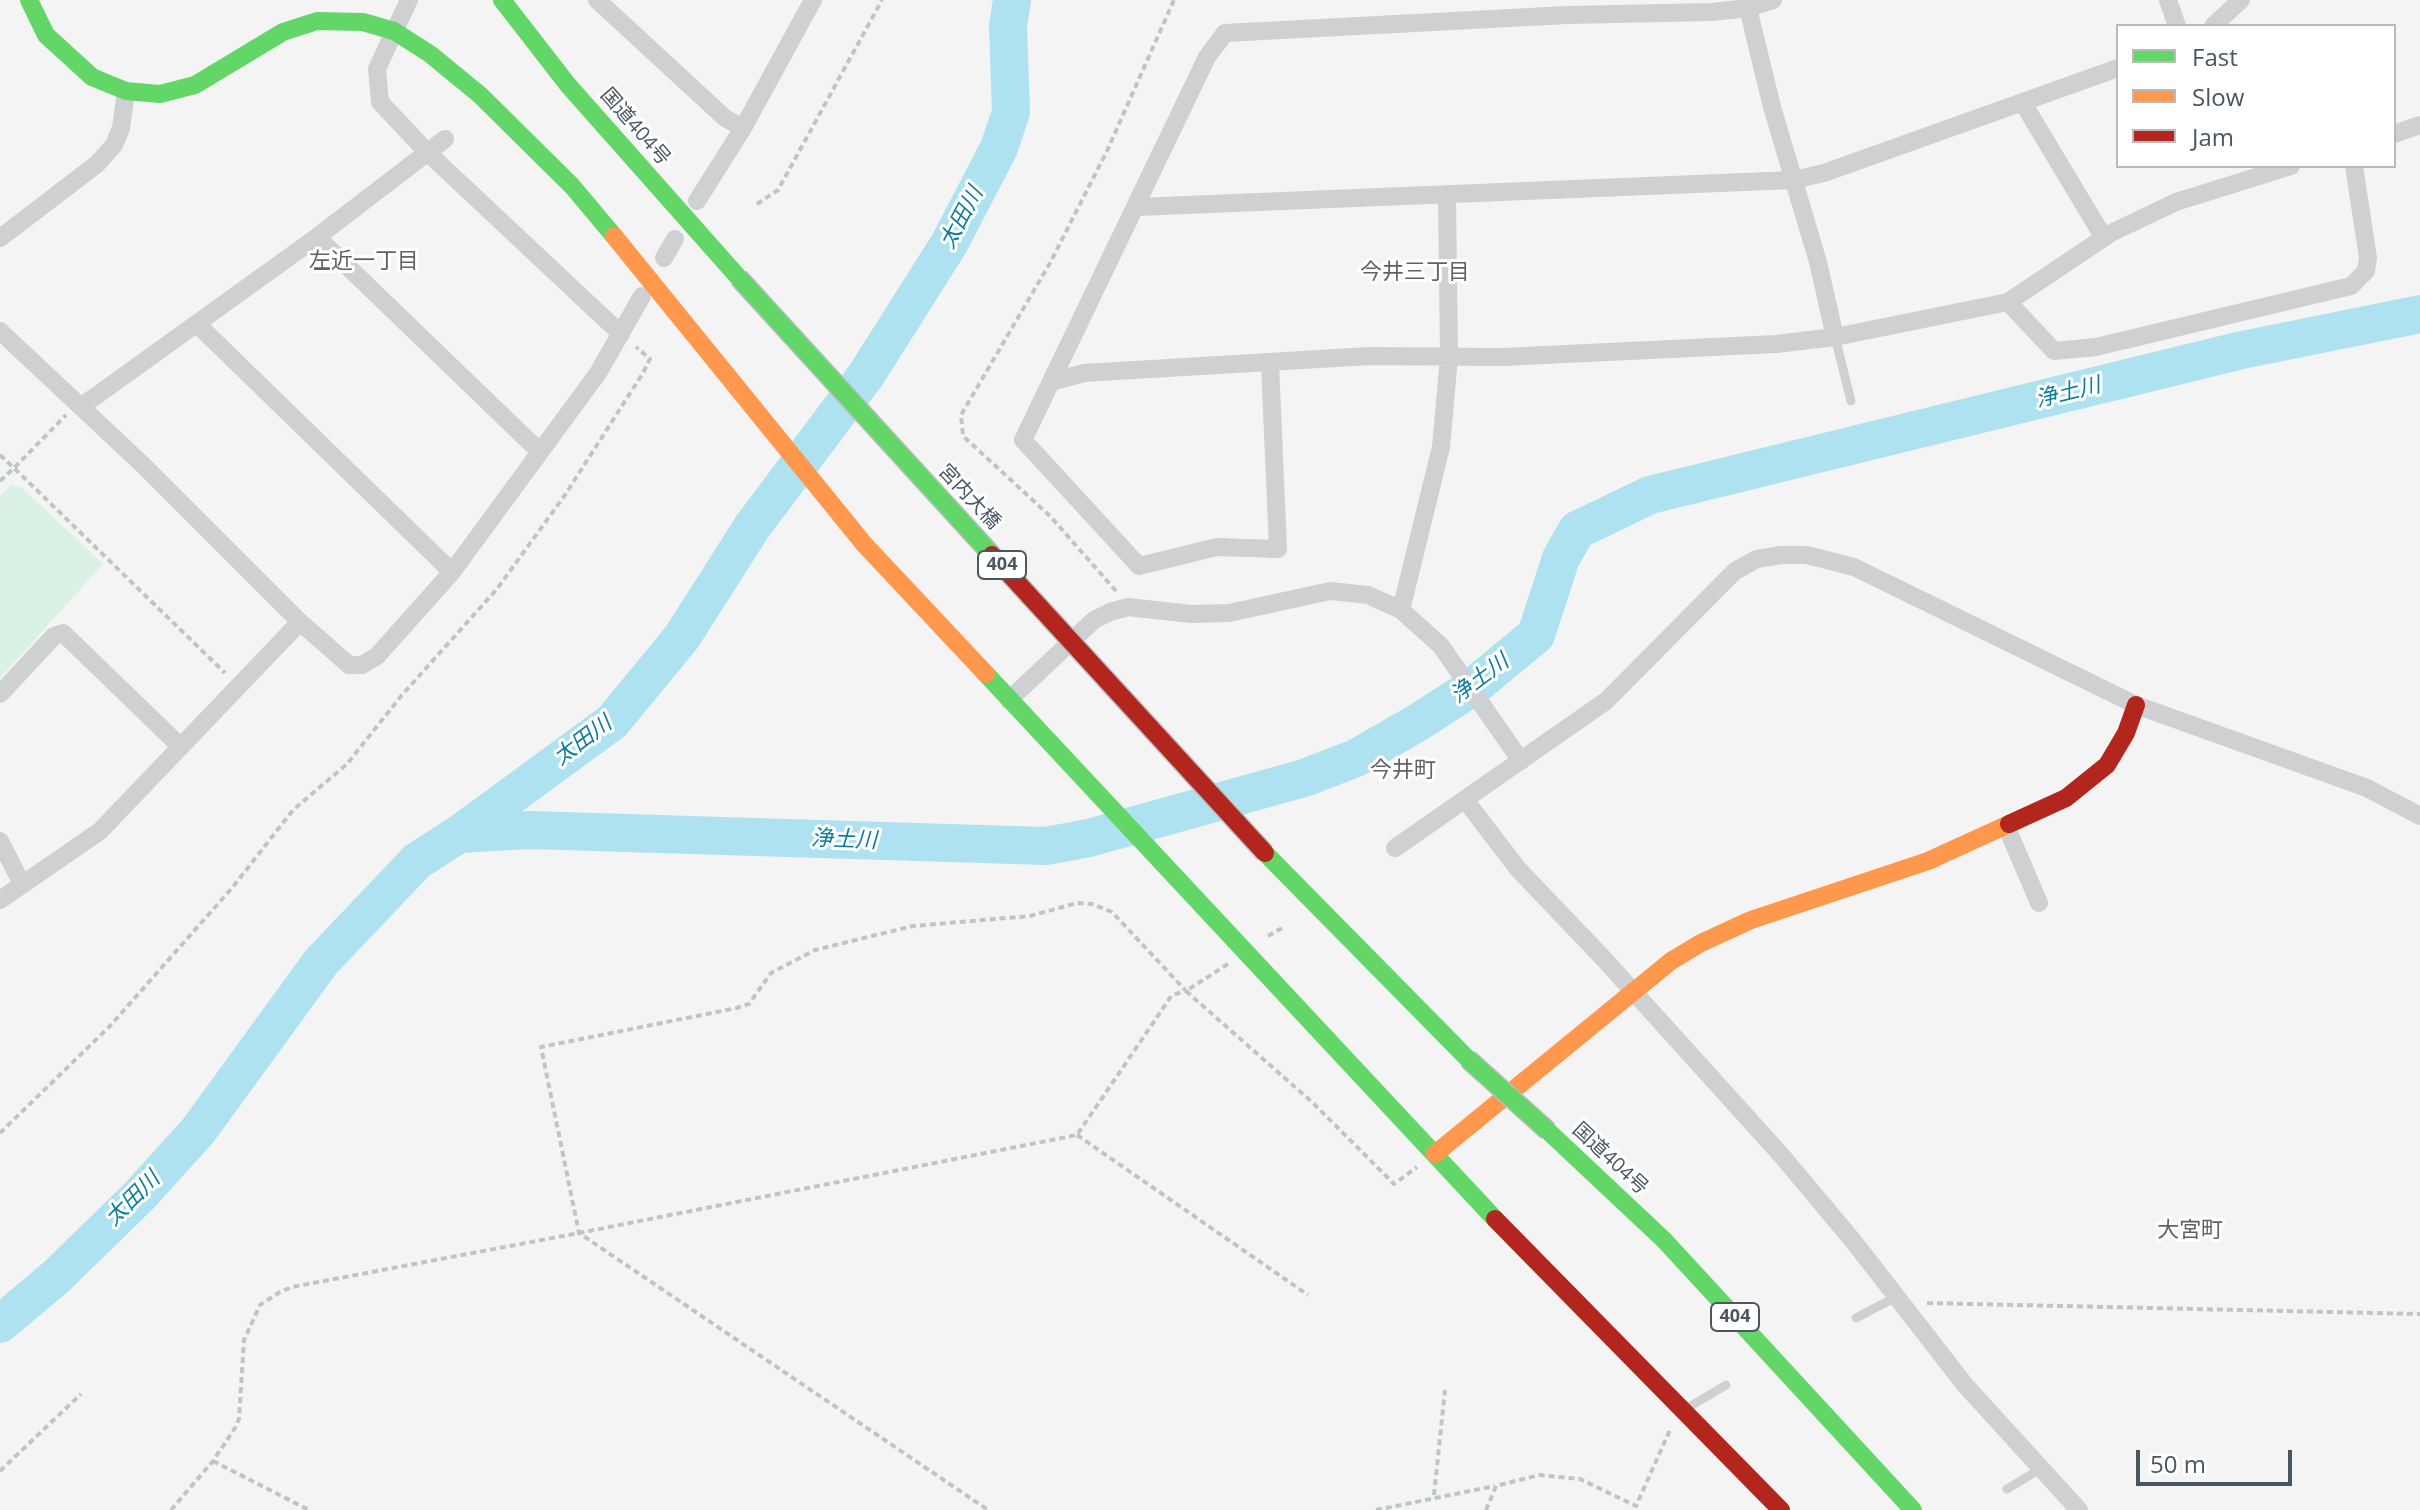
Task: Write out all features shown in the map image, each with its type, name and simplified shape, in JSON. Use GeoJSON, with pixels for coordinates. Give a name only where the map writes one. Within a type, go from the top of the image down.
{"type":"FeatureCollection","features":[{"type":"Feature","properties":{"kind":"main road"},"geometry":{"type":"LineString","coordinates":[[29,0],[46,35],[77,66],[92,77],[126,91],[160,94],[195,85],[269,39],[317,21],[363,22],[394,31],[440,62],[534,147],[572,186],[701,340],[864,544],[1435,1154],[1681,1411],[1781,1510]]}},
{"type":"Feature","properties":{"kind":"main road","name":"国道404号"},"geometry":{"type":"LineString","coordinates":[[502,0],[568,85],[739,278]]}},
{"type":"Feature","properties":{"kind":"main road","name":"宮内大橋"},"geometry":{"type":"LineString","coordinates":[[739,278],[1265,853]]}},
{"type":"Feature","properties":{"kind":"main road"},"geometry":{"type":"LineString","coordinates":[[1435,1154],[1634,991],[1701,943],[1751,920],[1928,861],[2007,828],[2090,782],[2116,752],[2136,705]]}},
{"type":"Feature","properties":{"kind":"main road","name":"国道404号"},"geometry":{"type":"LineString","coordinates":[[1265,853],[1468,1059],[1664,1240],[1913,1510]]}},
{"type":"Feature","properties":{"kind":"street"},"geometry":{"type":"LineString","coordinates":[[409,0],[377,69],[380,102],[427,152],[621,334]]}},
{"type":"Feature","properties":{"kind":"street"},"geometry":{"type":"LineString","coordinates":[[697,201],[743,128],[813,0]]}},
{"type":"Feature","properties":{"kind":"street"},"geometry":{"type":"LineString","coordinates":[[1270,364],[1278,549],[1217,547],[1139,566],[1023,440],[1207,57],[1225,33],[1748,4],[1773,0]]}},
{"type":"Feature","properties":{"kind":"street"},"geometry":{"type":"LineString","coordinates":[[2168,0],[2176,24]]}},
{"type":"Feature","properties":{"kind":"street"},"geometry":{"type":"LineString","coordinates":[[2215,24],[2241,0]]}},
{"type":"Feature","properties":{"kind":"street"},"geometry":{"type":"LineString","coordinates":[[605,2],[725,118],[743,128]]}},
{"type":"Feature","properties":{"kind":"street"},"geometry":{"type":"LineString","coordinates":[[1748,4],[1793,180],[1818,262],[1835,337]]}},
{"type":"Feature","properties":{"kind":"street"},"geometry":{"type":"LineString","coordinates":[[1137,207],[1793,180],[1824,173],[2116,69]]}},
{"type":"Feature","properties":{"kind":"street"},"geometry":{"type":"LineString","coordinates":[[0,238],[97,164],[114,145],[121,128],[126,91]]}},
{"type":"Feature","properties":{"kind":"street"},"geometry":{"type":"LineString","coordinates":[[2023,103],[2104,238]]}},
{"type":"Feature","properties":{"kind":"street"},"geometry":{"type":"LineString","coordinates":[[2396,133],[2420,125]]}},
{"type":"Feature","properties":{"kind":"street"},"geometry":{"type":"LineString","coordinates":[[82,406],[317,237],[445,139]]}},
{"type":"Feature","properties":{"kind":"street"},"geometry":{"type":"LineString","coordinates":[[1054,381],[1084,373],[1369,356],[1449,357],[1776,344],[1835,337],[2008,302],[2104,238],[2176,202],[2285,168]]}},
{"type":"Feature","properties":{"kind":"street"},"geometry":{"type":"LineString","coordinates":[[2008,302],[2054,351],[2096,347],[2351,286],[2366,271],[2368,258],[2354,168]]}},
{"type":"Feature","properties":{"kind":"street"},"geometry":{"type":"LineString","coordinates":[[1401,610],[1441,447],[1449,357],[1447,196]]}},
{"type":"Feature","properties":{"kind":"street"},"geometry":{"type":"LineString","coordinates":[[317,237],[540,452]]}},
{"type":"Feature","properties":{"kind":"street"},"geometry":{"type":"LineString","coordinates":[[664,258],[675,239]]}},
{"type":"Feature","properties":{"kind":"street"},"geometry":{"type":"LineString","coordinates":[[0,331],[82,406],[300,622],[349,665],[362,665],[377,656],[452,572],[598,373],[642,296]]}},
{"type":"Feature","properties":{"kind":"street"},"geometry":{"type":"LineString","coordinates":[[197,324],[452,572]]}},
{"type":"Feature","properties":{"kind":"street"},"geometry":{"type":"LineString","coordinates":[[1395,848],[1606,701],[1735,571],[1757,559],[1781,555],[1807,555],[1854,567],[2136,705],[2367,788],[2420,816]]}},
{"type":"Feature","properties":{"kind":"street"},"geometry":{"type":"LineString","coordinates":[[1009,700],[1094,620],[1128,607],[1191,614],[1229,613],[1330,591],[1368,595],[1401,610],[1441,646],[1521,761]]}},
{"type":"Feature","properties":{"kind":"street"},"geometry":{"type":"LineString","coordinates":[[0,900],[100,831],[300,622]]}},
{"type":"Feature","properties":{"kind":"street"},"geometry":{"type":"LineString","coordinates":[[0,694],[54,636],[63,633],[181,747]]}},
{"type":"Feature","properties":{"kind":"street"},"geometry":{"type":"LineString","coordinates":[[1466,801],[1518,869],[1634,991],[1782,1156],[1854,1242],[1894,1298],[1965,1385],[2079,1510]]}},
{"type":"Feature","properties":{"kind":"street"},"geometry":{"type":"LineString","coordinates":[[2007,828],[2039,903]]}},
{"type":"Feature","properties":{"kind":"street"},"geometry":{"type":"LineString","coordinates":[[0,841],[22,884]]}},
{"type":"Feature","properties":{"kind":"lane"},"geometry":{"type":"LineString","coordinates":[[1835,337],[1851,401]]}},
{"type":"Feature","properties":{"kind":"lane"},"geometry":{"type":"LineString","coordinates":[[1856,1318],[1894,1298]]}},
{"type":"Feature","properties":{"kind":"lane"},"geometry":{"type":"LineString","coordinates":[[1681,1411],[1726,1385]]}},
{"type":"Feature","properties":{"kind":"lane"},"geometry":{"type":"LineString","coordinates":[[2007,1489],[2042,1468]]}},
{"type":"Feature","properties":{"kind":"path"},"geometry":{"type":"LineString","coordinates":[[757,204],[778,190],[882,0]]}},
{"type":"Feature","properties":{"kind":"path"},"geometry":{"type":"LineString","coordinates":[[1128,607],[1050,516],[963,436],[961,415],[1050,263],[1107,151],[1174,0]]}},
{"type":"Feature","properties":{"kind":"path"},"geometry":{"type":"LineString","coordinates":[[0,1133],[110,1026],[232,888],[293,810],[347,764],[402,695],[497,589],[565,495],[650,359],[621,334]]}},
{"type":"Feature","properties":{"kind":"path"},"geometry":{"type":"LineString","coordinates":[[0,481],[69,412],[82,406]]}},
{"type":"Feature","properties":{"kind":"path"},"geometry":{"type":"LineString","coordinates":[[0,455],[239,686]]}},
{"type":"Feature","properties":{"kind":"path"},"geometry":{"type":"LineString","coordinates":[[988,1510],[579,1233],[541,1047],[749,1004],[771,973],[815,950],[913,926],[1030,916],[1077,903],[1101,906],[1112,912],[1186,991],[1313,1103],[1394,1184],[1435,1154]]}},
{"type":"Feature","properties":{"kind":"path"},"geometry":{"type":"LineString","coordinates":[[1268,936],[1284,927]]}},
{"type":"Feature","properties":{"kind":"path"},"geometry":{"type":"LineString","coordinates":[[171,1510],[213,1461],[239,1419],[244,1340],[255,1314],[269,1298],[292,1287],[1077,1135],[1172,995],[1186,991],[1231,962]]}},
{"type":"Feature","properties":{"kind":"path"},"geometry":{"type":"LineString","coordinates":[[1077,1135],[1308,1295]]}},
{"type":"Feature","properties":{"kind":"path"},"geometry":{"type":"LineString","coordinates":[[1894,1298],[1964,1306],[2420,1314]]}},
{"type":"Feature","properties":{"kind":"path"},"geometry":{"type":"LineString","coordinates":[[1434,1495],[1445,1390]]}},
{"type":"Feature","properties":{"kind":"path"},"geometry":{"type":"LineString","coordinates":[[0,1471],[81,1394]]}},
{"type":"Feature","properties":{"kind":"path"},"geometry":{"type":"LineString","coordinates":[[1636,1508],[1674,1419],[1681,1411]]}},
{"type":"Feature","properties":{"kind":"path"},"geometry":{"type":"LineString","coordinates":[[213,1461],[309,1510]]}},
{"type":"Feature","properties":{"kind":"path"},"geometry":{"type":"LineString","coordinates":[[1376,1510],[1434,1495],[1496,1486],[1539,1475],[1580,1479],[1642,1510]]}},
{"type":"Feature","properties":{"kind":"path"},"geometry":{"type":"LineString","coordinates":[[1486,1510],[1496,1486]]}},
{"type":"Feature","properties":{"kind":"green space"},"geometry":{"type":"Polygon","coordinates":[[[11,485],[21,487],[103,564],[0,678],[0,497],[11,485]]]}},
{"type":"Feature","properties":{"kind":"waterway","name":"太田川"},"geometry":{"type":"LineString","coordinates":[[0,1324],[57,1276],[139,1196],[198,1131],[321,962],[417,861],[612,722],[682,637],[752,527],[866,375],[949,244],[999,148],[1011,112],[1008,26],[1012,0]]}},
{"type":"Feature","properties":{"kind":"waterway","name":"浄土川"},"geometry":{"type":"LineString","coordinates":[[459,834],[530,830],[1046,846],[1089,838],[1304,778],[1356,758],[1417,723],[1473,687],[1536,635],[1561,558],[1577,530],[1650,495],[2242,350],[2420,314]]}},
{"type":"Feature","properties":{"kind":"traffic: fast"},"geometry":{"type":"LineString","coordinates":[[29,0],[46,35],[92,77],[126,91],[160,94],[195,85],[283,32],[317,21],[363,22],[394,31],[430,54],[480,95],[572,186],[614,236]]}},
{"type":"Feature","properties":{"kind":"traffic: fast"},"geometry":{"type":"LineString","coordinates":[[502,0],[568,85],[739,278]]}},
{"type":"Feature","properties":{"kind":"traffic: fast"},"geometry":{"type":"LineString","coordinates":[[739,278],[992,555]]}},
{"type":"Feature","properties":{"kind":"traffic: fast"},"geometry":{"type":"LineString","coordinates":[[986,674],[1495,1219]]}},
{"type":"Feature","properties":{"kind":"traffic: fast"},"geometry":{"type":"LineString","coordinates":[[1265,853],[1468,1059]]}},
{"type":"Feature","properties":{"kind":"traffic: fast"},"geometry":{"type":"LineString","coordinates":[[1468,1059],[1548,1131]]}},
{"type":"Feature","properties":{"kind":"traffic: fast"},"geometry":{"type":"LineString","coordinates":[[1548,1131],[1664,1240],[1913,1510]]}},
{"type":"Feature","properties":{"kind":"traffic: slow"},"geometry":{"type":"LineString","coordinates":[[614,236],[864,544],[986,674]]}},
{"type":"Feature","properties":{"kind":"traffic: slow"},"geometry":{"type":"LineString","coordinates":[[1435,1154],[1671,961],[1701,943],[1751,920],[1928,861],[2009,824]]}},
{"type":"Feature","properties":{"kind":"traffic: jam"},"geometry":{"type":"LineString","coordinates":[[992,555],[1265,853]]}},
{"type":"Feature","properties":{"kind":"traffic: jam"},"geometry":{"type":"LineString","coordinates":[[2009,824],[2066,798],[2107,765],[2126,733],[2136,705]]}},
{"type":"Feature","properties":{"kind":"traffic: jam"},"geometry":{"type":"LineString","coordinates":[[1495,1219],[1781,1510]]}},
{"type":"Feature","properties":{"kind":"district","name":"左近一丁目"},"geometry":{"type":"Point","coordinates":[364,262]}},
{"type":"Feature","properties":{"kind":"district","name":"今井三丁目"},"geometry":{"type":"Point","coordinates":[1415,273]}},
{"type":"Feature","properties":{"kind":"district","name":"今井町"},"geometry":{"type":"Point","coordinates":[1403,771]}},
{"type":"Feature","properties":{"kind":"district","name":"大宮町"},"geometry":{"type":"Point","coordinates":[2190,1231]}}]}
